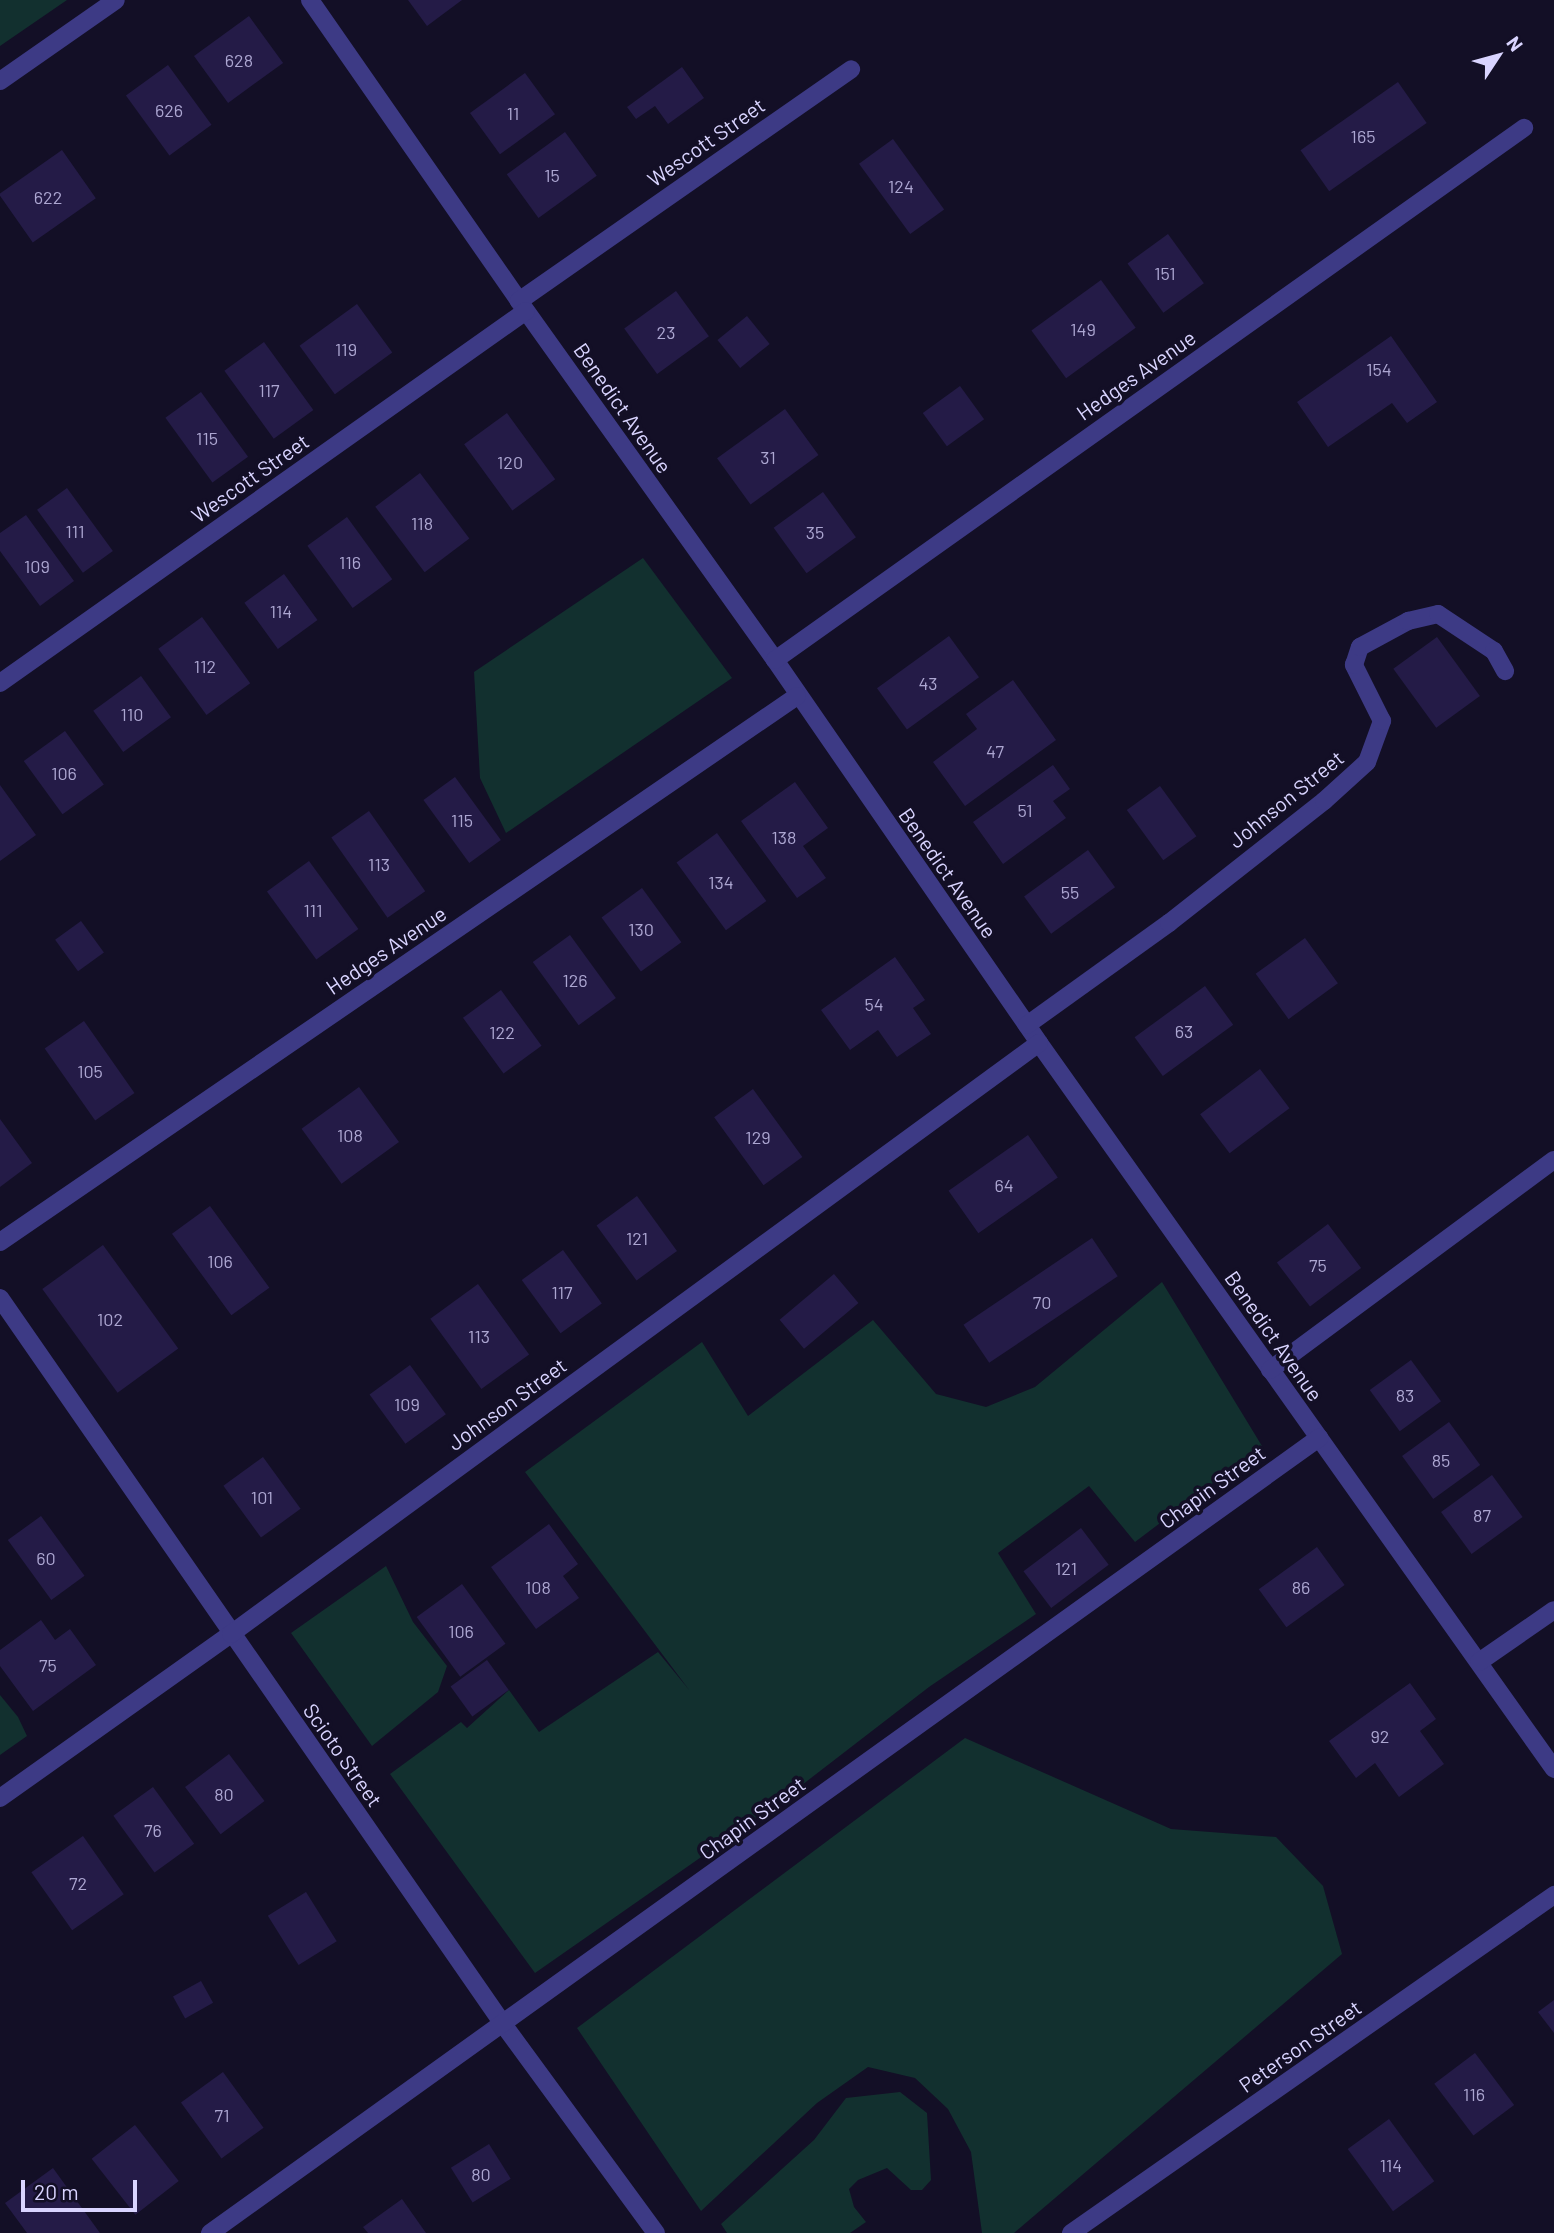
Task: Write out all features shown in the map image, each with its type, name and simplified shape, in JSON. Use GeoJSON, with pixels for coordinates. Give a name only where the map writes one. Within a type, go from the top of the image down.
{"type":"FeatureCollection","features":[{"type":"Feature","properties":{"kind":"street"},"geometry":{"type":"LineString","coordinates":[[0,81],[116,0]]}},
{"type":"Feature","properties":{"kind":"street","name":"Benedict Avenue"},"geometry":{"type":"LineString","coordinates":[[310,0],[522,306],[775,660],[797,696],[1039,1043],[1554,1769]]}},
{"type":"Feature","properties":{"kind":"street","name":"Wescott Street"},"geometry":{"type":"LineString","coordinates":[[0,683],[851,69]]}},
{"type":"Feature","properties":{"kind":"street","name":"Hedges Avenue"},"geometry":{"type":"LineString","coordinates":[[775,660],[1524,128]]}},
{"type":"Feature","properties":{"kind":"street","name":"Johnson Street"},"geometry":{"type":"LineString","coordinates":[[1027,1025],[1169,923],[1324,801],[1367,762],[1382,721],[1354,665],[1360,647],[1408,621],[1437,614],[1464,628],[1494,651],[1505,671]]}},
{"type":"Feature","properties":{"kind":"street","name":"Hedges Avenue"},"geometry":{"type":"LineString","coordinates":[[0,1242],[797,696]]}},
{"type":"Feature","properties":{"kind":"street","name":"Johnson Street"},"geometry":{"type":"LineString","coordinates":[[0,1798],[231,1634],[1039,1043]]}},
{"type":"Feature","properties":{"kind":"street"},"geometry":{"type":"LineString","coordinates":[[1270,1370],[1554,1160]]}},
{"type":"Feature","properties":{"kind":"street","name":"Scioto Street"},"geometry":{"type":"LineString","coordinates":[[0,1298],[503,2024],[656,2233]]}},
{"type":"Feature","properties":{"kind":"street","name":"Chapin Street"},"geometry":{"type":"LineString","coordinates":[[210,2233],[1319,1438]]}},
{"type":"Feature","properties":{"kind":"street"},"geometry":{"type":"LineString","coordinates":[[1479,1662],[1554,1610]]}},
{"type":"Feature","properties":{"kind":"street","name":"Peterson Street"},"geometry":{"type":"LineString","coordinates":[[1071,2233],[1554,1895]]}},
{"type":"Feature","properties":{"kind":"green space"},"geometry":{"type":"Polygon","coordinates":[[[0,0],[67,0],[0,46],[0,0]]]}},
{"type":"Feature","properties":{"kind":"green space"},"geometry":{"type":"Polygon","coordinates":[[[643,558],[732,678],[506,833],[480,778],[474,672],[643,558]]]}},
{"type":"Feature","properties":{"kind":"green space"},"geometry":{"type":"Polygon","coordinates":[[[1162,1282],[1262,1446],[1135,1542],[1089,1486],[998,1553],[1036,1614],[929,1687],[776,1805],[535,1973],[390,1774],[461,1722],[467,1728],[509,1690],[539,1732],[658,1652],[690,1691],[525,1472],[702,1342],[748,1416],[873,1320],[936,1394],[986,1407],[1035,1387],[1162,1282]]]}},
{"type":"Feature","properties":{"kind":"green space"},"geometry":{"type":"Polygon","coordinates":[[[386,1566],[413,1622],[447,1666],[438,1692],[372,1746],[291,1633],[386,1566]]]}},
{"type":"Feature","properties":{"kind":"green space"},"geometry":{"type":"Polygon","coordinates":[[[0,1695],[18,1717],[27,1736],[0,1755],[0,1695]]]}},
{"type":"Feature","properties":{"kind":"green space"},"geometry":{"type":"Polygon","coordinates":[[[965,1738],[1171,1829],[1276,1837],[1323,1886],[1342,1954],[1014,2233],[982,2233],[971,2152],[948,2109],[915,2078],[868,2067],[817,2103],[701,2211],[577,2028],[965,1738]]]}},
{"type":"Feature","properties":{"kind":"green space"},"geometry":{"type":"Polygon","coordinates":[[[900,2092],[927,2113],[931,2180],[922,2190],[911,2190],[887,2168],[858,2180],[849,2189],[854,2207],[866,2222],[850,2233],[727,2233],[721,2224],[814,2140],[846,2098],[900,2092]]]}},
{"type":"Feature","properties":{"kind":"building"},"geometry":{"type":"Polygon","coordinates":[[[408,0],[462,0],[427,26],[408,0]]]}},
{"type":"Feature","properties":{"kind":"building"},"geometry":{"type":"Polygon","coordinates":[[[249,16],[283,63],[228,103],[194,56],[249,16]]]}},
{"type":"Feature","properties":{"kind":"building"},"geometry":{"type":"Polygon","coordinates":[[[168,65],[211,125],[169,155],[126,96],[168,65]]]}},
{"type":"Feature","properties":{"kind":"building"},"geometry":{"type":"Polygon","coordinates":[[[682,67],[704,98],[668,124],[655,106],[636,119],[627,107],[682,67]]]}},
{"type":"Feature","properties":{"kind":"building"},"geometry":{"type":"Polygon","coordinates":[[[525,73],[555,114],[500,154],[470,113],[525,73]]]}},
{"type":"Feature","properties":{"kind":"building"},"geometry":{"type":"Polygon","coordinates":[[[1398,82],[1427,123],[1329,191],[1301,150],[1398,82]]]}},
{"type":"Feature","properties":{"kind":"building"},"geometry":{"type":"Polygon","coordinates":[[[565,132],[597,176],[538,218],[507,174],[565,132]]]}},
{"type":"Feature","properties":{"kind":"building"},"geometry":{"type":"Polygon","coordinates":[[[893,139],[944,209],[910,234],[859,164],[893,139]]]}},
{"type":"Feature","properties":{"kind":"building"},"geometry":{"type":"Polygon","coordinates":[[[62,150],[96,198],[33,242],[0,193],[62,150]]]}},
{"type":"Feature","properties":{"kind":"building"},"geometry":{"type":"Polygon","coordinates":[[[1168,234],[1204,283],[1163,313],[1128,263],[1168,234]]]}},
{"type":"Feature","properties":{"kind":"building"},"geometry":{"type":"Polygon","coordinates":[[[1101,280],[1136,328],[1066,378],[1031,331],[1101,280]]]}},
{"type":"Feature","properties":{"kind":"building"},"geometry":{"type":"Polygon","coordinates":[[[676,291],[709,336],[657,374],[624,329],[676,291]]]}},
{"type":"Feature","properties":{"kind":"building"},"geometry":{"type":"Polygon","coordinates":[[[357,304],[392,353],[335,394],[300,346],[357,304]]]}},
{"type":"Feature","properties":{"kind":"building"},"geometry":{"type":"Polygon","coordinates":[[[747,316],[770,344],[740,368],[717,340],[747,316]]]}},
{"type":"Feature","properties":{"kind":"building"},"geometry":{"type":"Polygon","coordinates":[[[1391,336],[1437,402],[1407,423],[1392,403],[1328,447],[1297,402],[1391,336]]]}},
{"type":"Feature","properties":{"kind":"building"},"geometry":{"type":"Polygon","coordinates":[[[264,342],[313,410],[274,439],[224,371],[264,342]]]}},
{"type":"Feature","properties":{"kind":"building"},"geometry":{"type":"Polygon","coordinates":[[[960,386],[984,419],[947,446],[923,413],[960,386]]]}},
{"type":"Feature","properties":{"kind":"building"},"geometry":{"type":"Polygon","coordinates":[[[201,392],[248,457],[212,483],[165,418],[201,392]]]}},
{"type":"Feature","properties":{"kind":"building"},"geometry":{"type":"Polygon","coordinates":[[[785,409],[819,455],[751,504],[717,458],[785,409]]]}},
{"type":"Feature","properties":{"kind":"building"},"geometry":{"type":"Polygon","coordinates":[[[507,413],[555,479],[512,510],[464,444],[507,413]]]}},
{"type":"Feature","properties":{"kind":"building"},"geometry":{"type":"Polygon","coordinates":[[[420,473],[469,538],[425,572],[375,507],[420,473]]]}},
{"type":"Feature","properties":{"kind":"building"},"geometry":{"type":"Polygon","coordinates":[[[67,488],[113,551],[83,573],[37,510],[67,488]]]}},
{"type":"Feature","properties":{"kind":"building"},"geometry":{"type":"Polygon","coordinates":[[[823,492],[856,537],[807,573],[774,528],[823,492]]]}},
{"type":"Feature","properties":{"kind":"building"},"geometry":{"type":"Polygon","coordinates":[[[26,515],[74,581],[40,606],[0,551],[0,533],[26,515]]]}},
{"type":"Feature","properties":{"kind":"building"},"geometry":{"type":"Polygon","coordinates":[[[347,517],[392,579],[353,608],[307,546],[347,517]]]}},
{"type":"Feature","properties":{"kind":"building"},"geometry":{"type":"Polygon","coordinates":[[[284,574],[318,620],[278,649],[244,603],[284,574]]]}},
{"type":"Feature","properties":{"kind":"building"},"geometry":{"type":"Polygon","coordinates":[[[202,617],[250,683],[207,715],[158,649],[202,617]]]}},
{"type":"Feature","properties":{"kind":"building"},"geometry":{"type":"Polygon","coordinates":[[[949,636],[979,677],[907,730],[877,688],[949,636]]]}},
{"type":"Feature","properties":{"kind":"building"},"geometry":{"type":"Polygon","coordinates":[[[1437,637],[1480,696],[1436,728],[1393,669],[1437,637]]]}},
{"type":"Feature","properties":{"kind":"building"},"geometry":{"type":"Polygon","coordinates":[[[141,676],[171,717],[123,752],[93,711],[141,676]]]}},
{"type":"Feature","properties":{"kind":"building"},"geometry":{"type":"Polygon","coordinates":[[[1013,680],[1056,740],[965,806],[933,762],[977,729],[966,714],[1013,680]]]}},
{"type":"Feature","properties":{"kind":"building"},"geometry":{"type":"Polygon","coordinates":[[[65,731],[104,784],[63,814],[24,761],[65,731]]]}},
{"type":"Feature","properties":{"kind":"building"},"geometry":{"type":"Polygon","coordinates":[[[1053,765],[1070,789],[1053,801],[1066,818],[1003,864],[973,822],[1053,765]]]}},
{"type":"Feature","properties":{"kind":"building"},"geometry":{"type":"Polygon","coordinates":[[[455,777],[501,840],[469,863],[423,800],[455,777]]]}},
{"type":"Feature","properties":{"kind":"building"},"geometry":{"type":"Polygon","coordinates":[[[795,782],[828,828],[803,846],[826,878],[797,898],[741,821],[795,782]]]}},
{"type":"Feature","properties":{"kind":"building"},"geometry":{"type":"Polygon","coordinates":[[[0,785],[36,835],[0,861],[0,785]]]}},
{"type":"Feature","properties":{"kind":"building"},"geometry":{"type":"Polygon","coordinates":[[[1160,786],[1196,836],[1163,860],[1127,810],[1160,786]]]}},
{"type":"Feature","properties":{"kind":"building"},"geometry":{"type":"Polygon","coordinates":[[[369,811],[425,891],[388,918],[331,837],[369,811]]]}},
{"type":"Feature","properties":{"kind":"building"},"geometry":{"type":"Polygon","coordinates":[[[717,833],[766,901],[726,930],[677,862],[717,833]]]}},
{"type":"Feature","properties":{"kind":"building"},"geometry":{"type":"Polygon","coordinates":[[[1088,850],[1115,887],[1051,934],[1024,896],[1088,850]]]}},
{"type":"Feature","properties":{"kind":"building"},"geometry":{"type":"Polygon","coordinates":[[[309,861],[358,929],[316,960],[267,892],[309,861]]]}},
{"type":"Feature","properties":{"kind":"building"},"geometry":{"type":"Polygon","coordinates":[[[642,888],[681,942],[641,972],[602,917],[642,888]]]}},
{"type":"Feature","properties":{"kind":"building"},"geometry":{"type":"Polygon","coordinates":[[[81,921],[104,953],[78,971],[55,940],[81,921]]]}},
{"type":"Feature","properties":{"kind":"building"},"geometry":{"type":"Polygon","coordinates":[[[570,935],[616,998],[579,1025],[533,962],[570,935]]]}},
{"type":"Feature","properties":{"kind":"building"},"geometry":{"type":"Polygon","coordinates":[[[1305,938],[1338,983],[1289,1019],[1256,974],[1305,938]]]}},
{"type":"Feature","properties":{"kind":"building"},"geometry":{"type":"Polygon","coordinates":[[[895,957],[925,1000],[913,1008],[931,1034],[897,1057],[878,1030],[850,1050],[821,1010],[895,957]]]}},
{"type":"Feature","properties":{"kind":"building"},"geometry":{"type":"Polygon","coordinates":[[[1205,986],[1233,1025],[1163,1076],[1135,1037],[1205,986]]]}},
{"type":"Feature","properties":{"kind":"building"},"geometry":{"type":"Polygon","coordinates":[[[501,990],[542,1046],[504,1073],[463,1018],[501,990]]]}},
{"type":"Feature","properties":{"kind":"building"},"geometry":{"type":"Polygon","coordinates":[[[84,1021],[134,1093],[95,1121],[45,1049],[84,1021]]]}},
{"type":"Feature","properties":{"kind":"building"},"geometry":{"type":"Polygon","coordinates":[[[1260,1069],[1289,1108],[1230,1153],[1200,1114],[1260,1069]]]}},
{"type":"Feature","properties":{"kind":"building"},"geometry":{"type":"Polygon","coordinates":[[[359,1087],[399,1142],[342,1184],[302,1129],[359,1087]]]}},
{"type":"Feature","properties":{"kind":"building"},"geometry":{"type":"Polygon","coordinates":[[[753,1089],[802,1157],[764,1185],[714,1117],[753,1089]]]}},
{"type":"Feature","properties":{"kind":"building"},"geometry":{"type":"Polygon","coordinates":[[[0,1119],[32,1163],[0,1187],[0,1119]]]}},
{"type":"Feature","properties":{"kind":"building"},"geometry":{"type":"Polygon","coordinates":[[[1028,1135],[1058,1178],[978,1233],[949,1191],[1028,1135]]]}},
{"type":"Feature","properties":{"kind":"building"},"geometry":{"type":"Polygon","coordinates":[[[637,1196],[677,1251],[637,1280],[597,1225],[637,1196]]]}},
{"type":"Feature","properties":{"kind":"building"},"geometry":{"type":"Polygon","coordinates":[[[210,1206],[269,1288],[231,1315],[172,1234],[210,1206]]]}},
{"type":"Feature","properties":{"kind":"building"},"geometry":{"type":"Polygon","coordinates":[[[1328,1224],[1361,1268],[1310,1306],[1277,1263],[1328,1224]]]}},
{"type":"Feature","properties":{"kind":"building"},"geometry":{"type":"Polygon","coordinates":[[[1092,1238],[1118,1276],[989,1363],[963,1325],[1092,1238]]]}},
{"type":"Feature","properties":{"kind":"building"},"geometry":{"type":"Polygon","coordinates":[[[103,1245],[178,1349],[118,1393],[42,1289],[103,1245]]]}},
{"type":"Feature","properties":{"kind":"building"},"geometry":{"type":"Polygon","coordinates":[[[563,1250],[602,1303],[561,1333],[522,1280],[563,1250]]]}},
{"type":"Feature","properties":{"kind":"building"},"geometry":{"type":"Polygon","coordinates":[[[834,1274],[858,1303],[804,1349],[780,1320],[834,1274]]]}},
{"type":"Feature","properties":{"kind":"building"},"geometry":{"type":"Polygon","coordinates":[[[478,1284],[529,1354],[481,1389],[430,1319],[478,1284]]]}},
{"type":"Feature","properties":{"kind":"building"},"geometry":{"type":"Polygon","coordinates":[[[1411,1360],[1441,1401],[1400,1431],[1370,1390],[1411,1360]]]}},
{"type":"Feature","properties":{"kind":"building"},"geometry":{"type":"Polygon","coordinates":[[[410,1365],[446,1414],[405,1444],[370,1394],[410,1365]]]}},
{"type":"Feature","properties":{"kind":"building"},"geometry":{"type":"Polygon","coordinates":[[[1449,1422],[1480,1465],[1433,1499],[1402,1456],[1449,1422]]]}},
{"type":"Feature","properties":{"kind":"building"},"geometry":{"type":"Polygon","coordinates":[[[263,1457],[301,1509],[261,1538],[223,1486],[263,1457]]]}},
{"type":"Feature","properties":{"kind":"building"},"geometry":{"type":"Polygon","coordinates":[[[1492,1475],[1523,1517],[1472,1554],[1441,1512],[1492,1475]]]}},
{"type":"Feature","properties":{"kind":"building"},"geometry":{"type":"Polygon","coordinates":[[[41,1516],[84,1576],[51,1600],[8,1540],[41,1516]]]}},
{"type":"Feature","properties":{"kind":"building"},"geometry":{"type":"Polygon","coordinates":[[[549,1524],[578,1564],[563,1576],[579,1598],[536,1629],[491,1567],[549,1524]]]}},
{"type":"Feature","properties":{"kind":"building"},"geometry":{"type":"Polygon","coordinates":[[[1081,1528],[1109,1565],[1051,1608],[1023,1571],[1081,1528]]]}},
{"type":"Feature","properties":{"kind":"building"},"geometry":{"type":"Polygon","coordinates":[[[1317,1547],[1345,1585],[1286,1627],[1259,1589],[1317,1547]]]}},
{"type":"Feature","properties":{"kind":"building"},"geometry":{"type":"Polygon","coordinates":[[[462,1584],[505,1644],[460,1677],[417,1617],[462,1584]]]}},
{"type":"Feature","properties":{"kind":"building"},"geometry":{"type":"Polygon","coordinates":[[[41,1620],[55,1640],[70,1629],[96,1665],[33,1711],[0,1666],[0,1650],[41,1620]]]}},
{"type":"Feature","properties":{"kind":"building"},"geometry":{"type":"Polygon","coordinates":[[[487,1660],[509,1690],[472,1716],[451,1686],[487,1660]]]}},
{"type":"Feature","properties":{"kind":"building"},"geometry":{"type":"Polygon","coordinates":[[[1410,1683],[1436,1719],[1420,1731],[1444,1764],[1399,1797],[1375,1763],[1356,1778],[1329,1741],[1410,1683]]]}},
{"type":"Feature","properties":{"kind":"building"},"geometry":{"type":"Polygon","coordinates":[[[229,1754],[265,1801],[221,1834],[185,1787],[229,1754]]]}},
{"type":"Feature","properties":{"kind":"building"},"geometry":{"type":"Polygon","coordinates":[[[153,1787],[194,1844],[155,1872],[113,1816],[153,1787]]]}},
{"type":"Feature","properties":{"kind":"building"},"geometry":{"type":"Polygon","coordinates":[[[83,1836],[124,1894],[72,1930],[31,1872],[83,1836]]]}},
{"type":"Feature","properties":{"kind":"building"},"geometry":{"type":"Polygon","coordinates":[[[306,1892],[337,1941],[299,1965],[268,1916],[306,1892]]]}},
{"type":"Feature","properties":{"kind":"building"},"geometry":{"type":"Polygon","coordinates":[[[201,1981],[213,2003],[185,2018],[173,1997],[201,1981]]]}},
{"type":"Feature","properties":{"kind":"building"},"geometry":{"type":"Polygon","coordinates":[[[1554,2000],[1554,2033],[1538,2012],[1554,2000]]]}},
{"type":"Feature","properties":{"kind":"building"},"geometry":{"type":"Polygon","coordinates":[[[1475,2053],[1514,2105],[1473,2136],[1434,2084],[1475,2053]]]}},
{"type":"Feature","properties":{"kind":"building"},"geometry":{"type":"Polygon","coordinates":[[[223,2072],[264,2128],[221,2158],[181,2103],[223,2072]]]}},
{"type":"Feature","properties":{"kind":"building"},"geometry":{"type":"Polygon","coordinates":[[[1389,2119],[1434,2181],[1393,2211],[1348,2149],[1389,2119]]]}},
{"type":"Feature","properties":{"kind":"building"},"geometry":{"type":"Polygon","coordinates":[[[135,2125],[179,2181],[135,2215],[92,2159],[135,2125]]]}},
{"type":"Feature","properties":{"kind":"building"},"geometry":{"type":"Polygon","coordinates":[[[489,2144],[511,2179],[473,2203],[451,2168],[489,2144]]]}},
{"type":"Feature","properties":{"kind":"building"},"geometry":{"type":"Polygon","coordinates":[[[53,2168],[100,2233],[27,2233],[5,2203],[53,2168]]]}},
{"type":"Feature","properties":{"kind":"building"},"geometry":{"type":"Polygon","coordinates":[[[402,2199],[426,2233],[368,2233],[363,2227],[402,2199]]]}}]}
